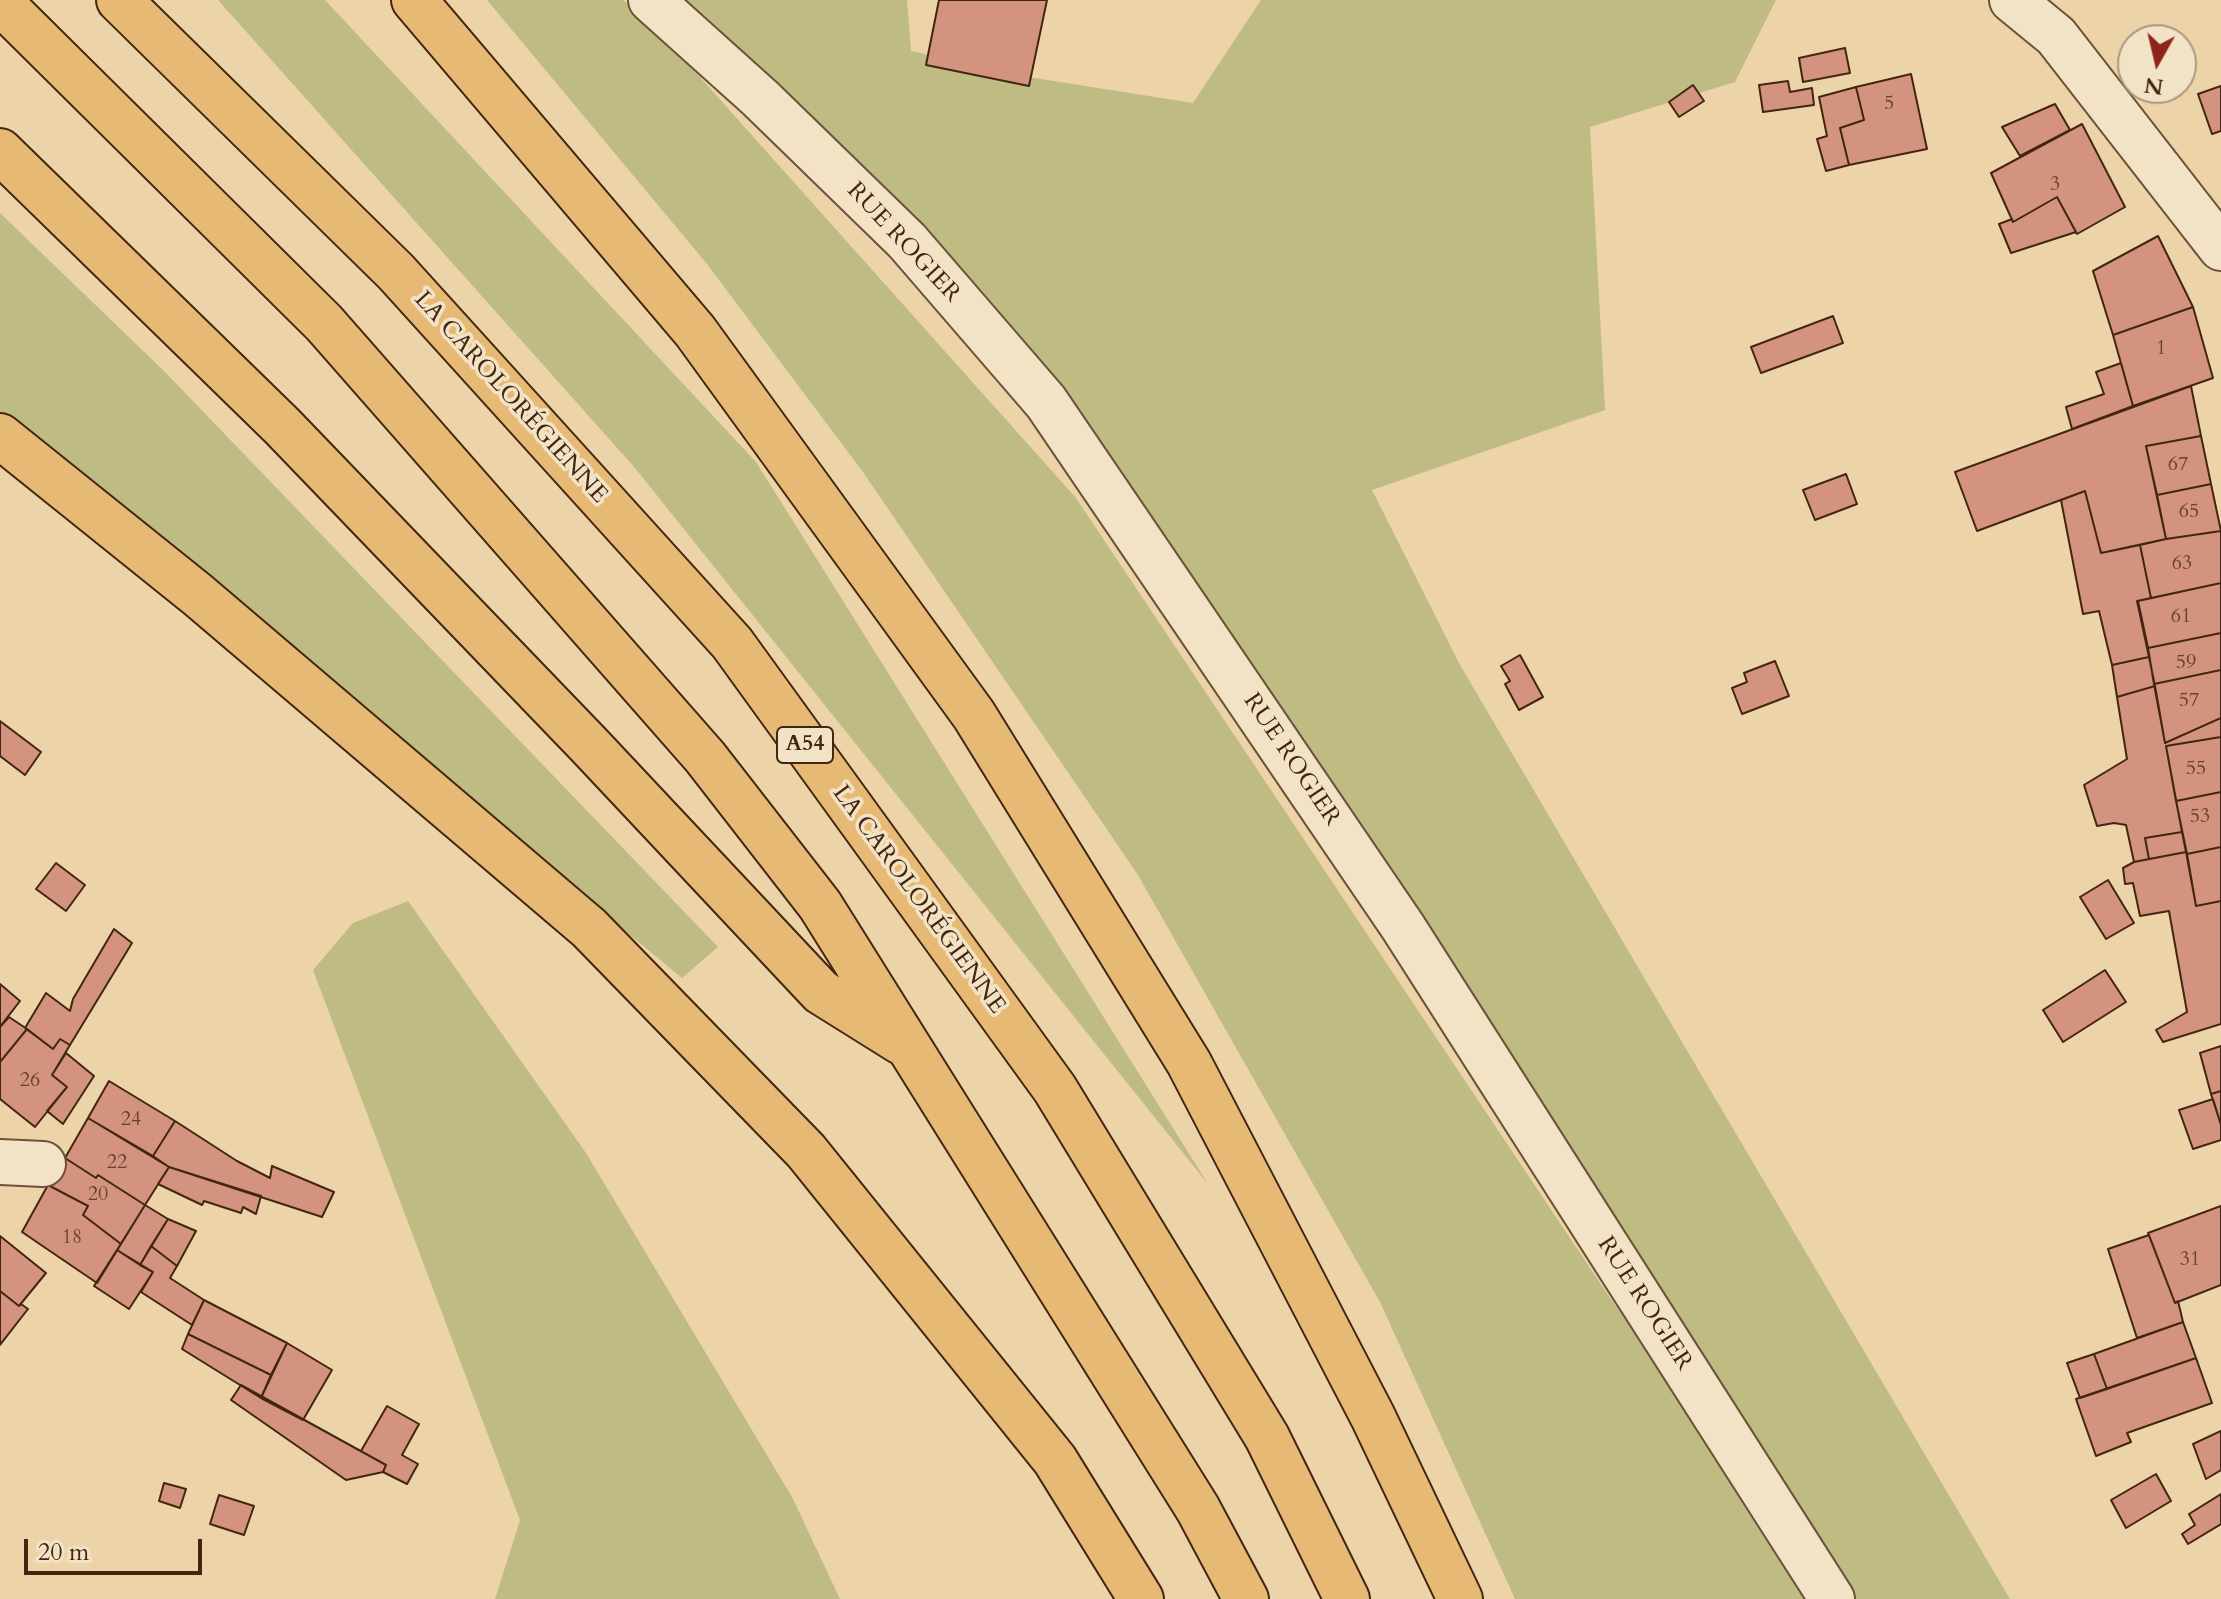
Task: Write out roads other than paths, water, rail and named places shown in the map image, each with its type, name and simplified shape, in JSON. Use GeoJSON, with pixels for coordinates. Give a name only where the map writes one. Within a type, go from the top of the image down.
{"type":"FeatureCollection","features":[{"type":"Feature","properties":{"kind":"highway","name":"LA CAROLORÉGIENNE"},"geometry":{"type":"LineString","coordinates":[[119,0],[396,272],[732,643],[1055,1089],[1267,1437],[1347,1599]]}},
{"type":"Feature","properties":{"kind":"highway"},"geometry":{"type":"LineString","coordinates":[[414,0],[695,331],[974,715],[1189,1063],[1373,1417],[1460,1599]]}},
{"type":"Feature","properties":{"kind":"highway"},"geometry":{"type":"LineString","coordinates":[[0,2],[324,323],[705,757],[820,905],[1198,1509],[1246,1599]]}},
{"type":"Feature","properties":{"kind":"highway"},"geometry":{"type":"LineString","coordinates":[[0,151],[282,426],[821,992],[910,1048]]}},
{"type":"Feature","properties":{"kind":"highway"},"geometry":{"type":"LineString","coordinates":[[0,436],[210,605],[600,939],[806,1151],[1055,1460],[1141,1599]]}},
{"type":"Feature","properties":{"kind":"street","name":"RUE ROGIER"},"geometry":{"type":"LineString","coordinates":[[651,0],[760,98],[907,241],[1046,402],[1403,927],[1832,1599]]}},
{"type":"Feature","properties":{"kind":"street"},"geometry":{"type":"LineString","coordinates":[[2012,0],[2056,36],[2221,248]]}},
{"type":"Feature","properties":{"kind":"street"},"geometry":{"type":"LineString","coordinates":[[0,1162],[43,1164]]}}]}
